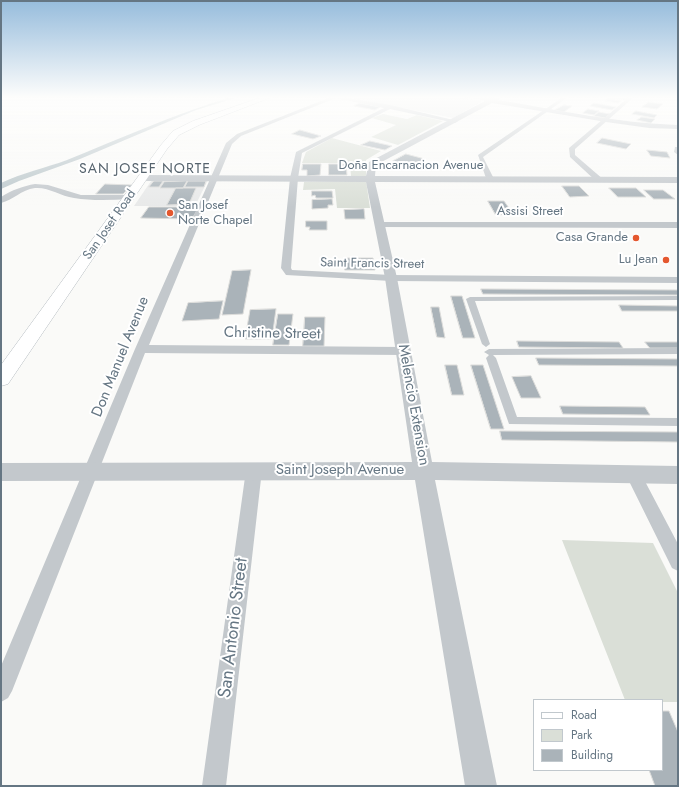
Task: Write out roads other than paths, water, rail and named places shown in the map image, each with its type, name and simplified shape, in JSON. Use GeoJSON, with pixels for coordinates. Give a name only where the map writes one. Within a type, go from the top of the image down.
{"type":"FeatureCollection","features":[{"type":"Feature","properties":{"kind":"main road","name":"San Josef Road"},"geometry":{"type":"LineString","coordinates":[[1,378],[144,178],[164,147],[175,134]]}},
{"type":"Feature","properties":{"kind":"street","name":"Don Manuel Avenue"},"geometry":{"type":"LineString","coordinates":[[1,690],[92,471],[140,348],[213,178],[229,143],[242,134]]}},
{"type":"Feature","properties":{"kind":"street","name":"Saint Francis Street"},"geometry":{"type":"LineString","coordinates":[[336,134],[299,152],[294,178],[286,268],[290,273],[391,278],[678,280]]}},
{"type":"Feature","properties":{"kind":"street"},"geometry":{"type":"LineString","coordinates":[[370,179],[372,164],[430,134]]}},
{"type":"Feature","properties":{"kind":"street"},"geometry":{"type":"LineString","coordinates":[[490,179],[480,156],[512,134]]}},
{"type":"Feature","properties":{"kind":"street"},"geometry":{"type":"LineString","coordinates":[[589,134],[572,148],[572,156],[600,180]]}},
{"type":"Feature","properties":{"kind":"street","name":"Doña Encarnacion Avenue"},"geometry":{"type":"LineString","coordinates":[[144,178],[678,180]]}},
{"type":"Feature","properties":{"kind":"street","name":"Melencio Extension"},"geometry":{"type":"LineString","coordinates":[[370,179],[381,225],[391,278],[402,351],[481,786]]}},
{"type":"Feature","properties":{"kind":"street"},"geometry":{"type":"LineString","coordinates":[[1,200],[19,190],[40,186],[48,187],[82,198],[130,197]]}},
{"type":"Feature","properties":{"kind":"street","name":"Assisi Street"},"geometry":{"type":"LineString","coordinates":[[381,225],[678,225]]}},
{"type":"Feature","properties":{"kind":"street"},"geometry":{"type":"LineString","coordinates":[[678,298],[470,300],[513,420],[678,422]]}},
{"type":"Feature","properties":{"kind":"street","name":"Christine Street"},"geometry":{"type":"LineString","coordinates":[[140,348],[402,351]]}},
{"type":"Feature","properties":{"kind":"street"},"geometry":{"type":"LineString","coordinates":[[489,351],[678,351]]}},
{"type":"Feature","properties":{"kind":"street","name":"San Antonio Street"},"geometry":{"type":"LineString","coordinates":[[214,786],[254,470]]}},
{"type":"Feature","properties":{"kind":"street","name":"Saint Joseph Avenue"},"geometry":{"type":"LineString","coordinates":[[1,472],[424,470],[678,475]]}},
{"type":"Feature","properties":{"kind":"street"},"geometry":{"type":"LineString","coordinates":[[634,475],[678,562]]}},
{"type":"Feature","properties":{"kind":"place","name":"San Josef Norte Chapel"},"geometry":{"type":"Point","coordinates":[170,213]}},
{"type":"Feature","properties":{"kind":"place","name":"Casa Grande"},"geometry":{"type":"Point","coordinates":[636,238]}},
{"type":"Feature","properties":{"kind":"place","name":"Lu Jean"},"geometry":{"type":"Point","coordinates":[666,260]}},
{"type":"Feature","properties":{"kind":"district","name":"SAN JOSEF NORTE"},"geometry":{"type":"Point","coordinates":[145,170]}}]}
